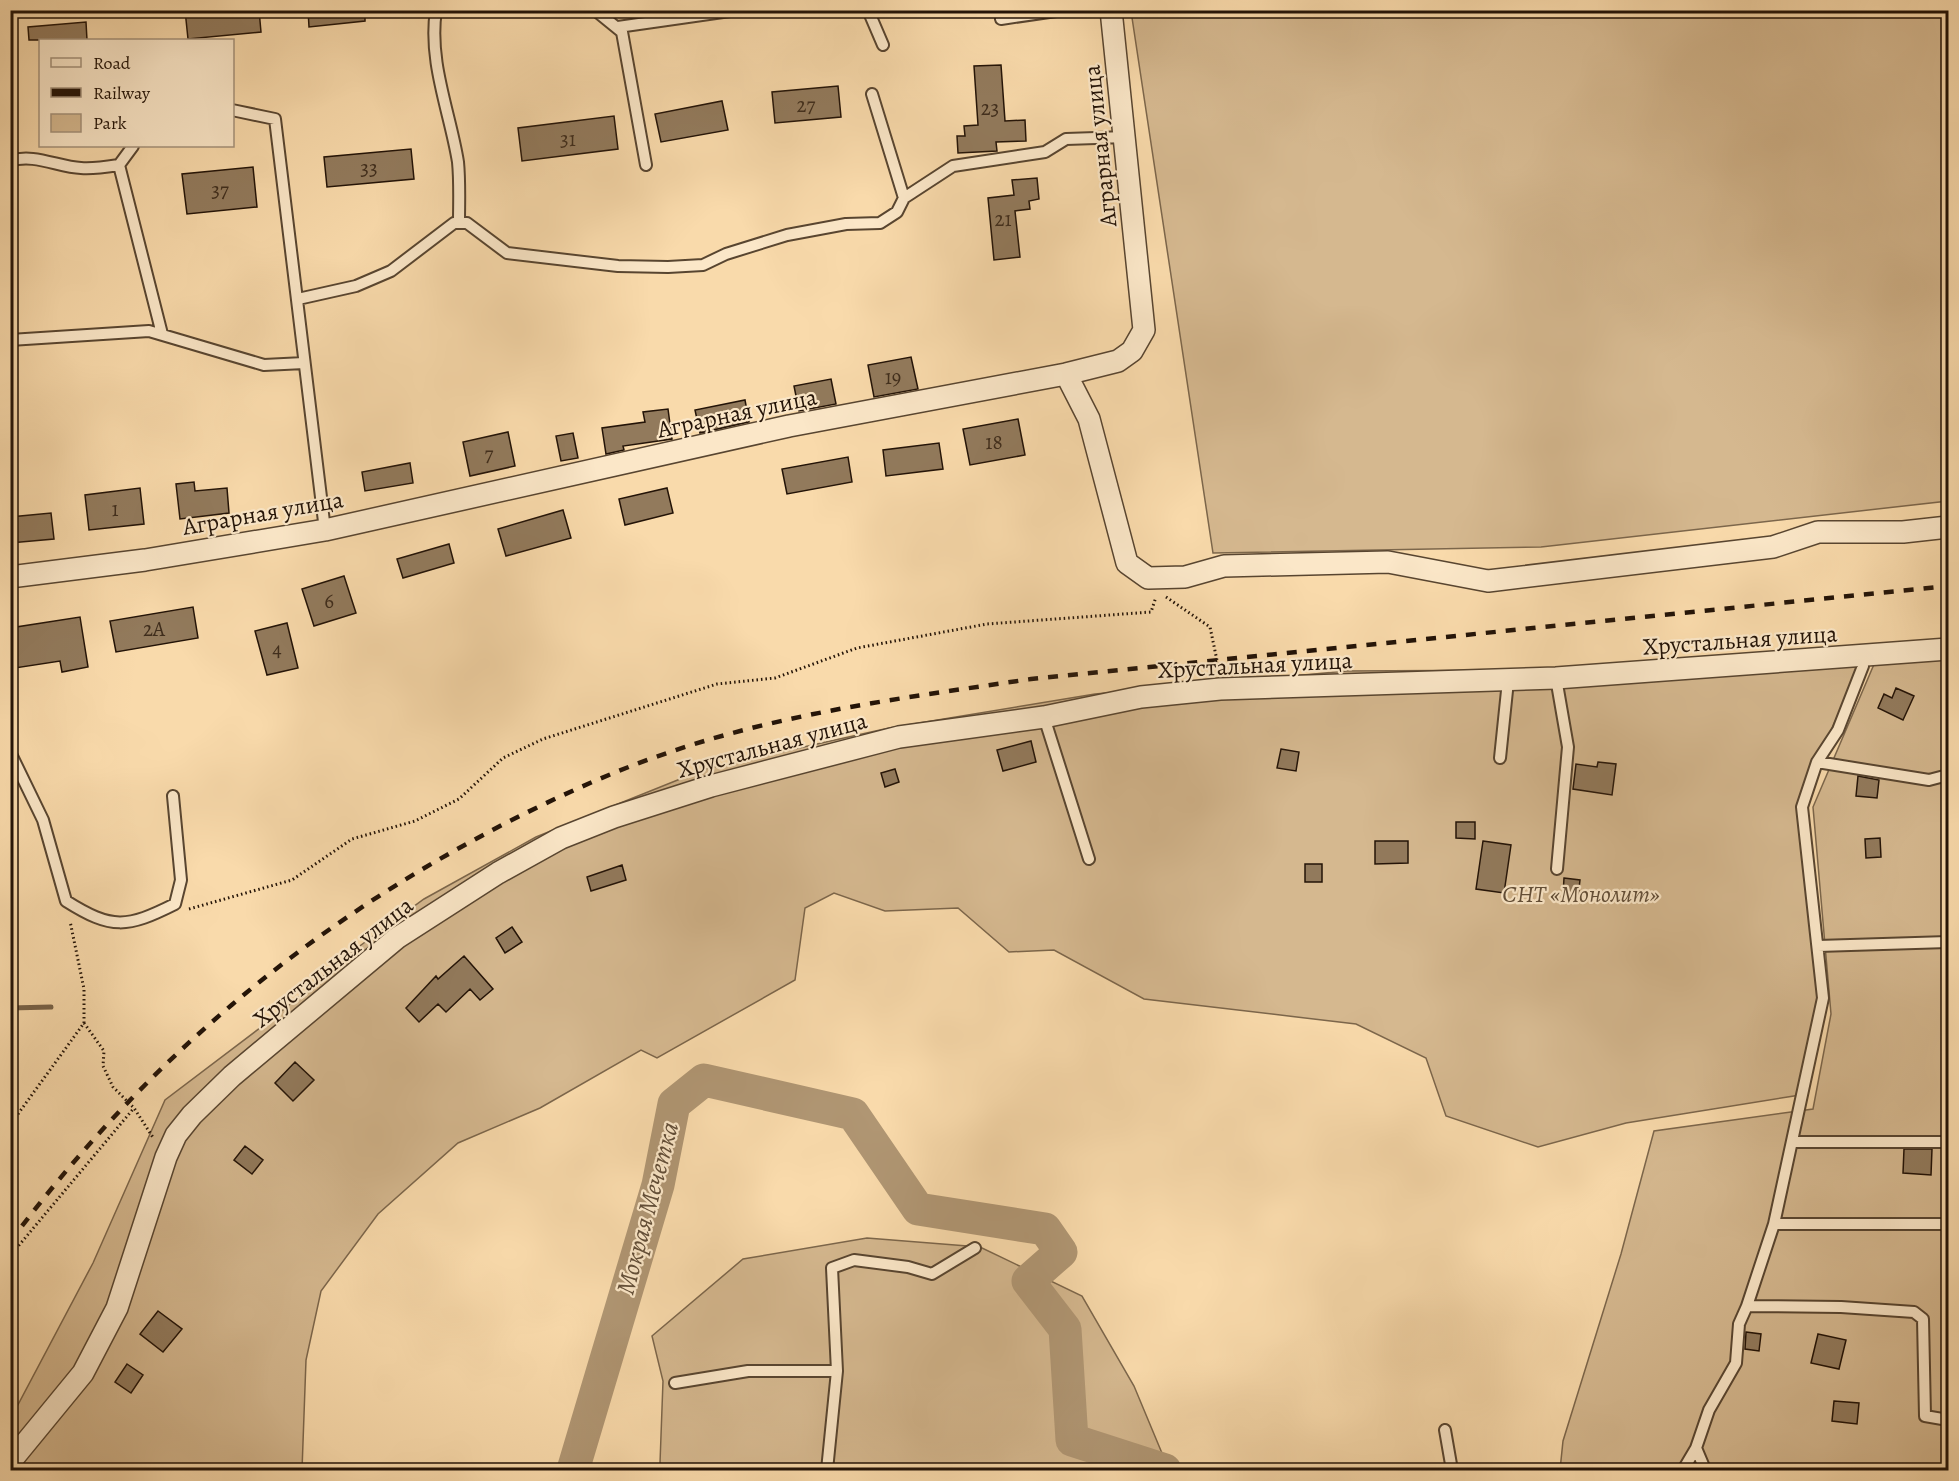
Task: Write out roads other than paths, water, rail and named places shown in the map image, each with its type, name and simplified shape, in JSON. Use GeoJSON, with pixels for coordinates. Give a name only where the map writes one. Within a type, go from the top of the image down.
{"type":"FeatureCollection","features":[{"type":"Feature","properties":{"kind":"street","name":"Аграрная улица"},"geometry":{"type":"LineString","coordinates":[[10,577],[145,560],[325,530],[789,426],[1066,374],[1118,361],[1132,351],[1144,330],[1126,137],[1111,10]]}},
{"type":"Feature","properties":{"kind":"street"},"geometry":{"type":"LineString","coordinates":[[1066,374],[1089,419],[1127,563],[1148,578],[1185,578],[1224,566],[1388,562],[1488,581],[1773,547],[1818,532],[1903,532],[1948,527]]}},
{"type":"Feature","properties":{"kind":"street","name":"Хрустальная улица"},"geometry":{"type":"LineString","coordinates":[[10,1462],[83,1373],[107,1327],[131,1270],[166,1157],[176,1135],[192,1115],[232,1076],[397,938],[498,873],[561,838],[614,816],[711,786],[899,737],[1044,717],[1141,697],[1220,689],[1394,682],[1508,681],[1948,649]]}},
{"type":"Feature","properties":{"kind":"lane"},"geometry":{"type":"LineString","coordinates":[[436,10],[433,30],[442,93],[458,163],[459,223]]}},
{"type":"Feature","properties":{"kind":"lane"},"geometry":{"type":"LineString","coordinates":[[595,10],[622,32],[646,165]]}},
{"type":"Feature","properties":{"kind":"lane"},"geometry":{"type":"LineString","coordinates":[[618,27],[737,10]]}},
{"type":"Feature","properties":{"kind":"lane"},"geometry":{"type":"LineString","coordinates":[[868,10],[883,45]]}},
{"type":"Feature","properties":{"kind":"lane"},"geometry":{"type":"LineString","coordinates":[[1000,19],[1063,10]]}},
{"type":"Feature","properties":{"kind":"lane"},"geometry":{"type":"LineString","coordinates":[[872,94],[904,198]]}},
{"type":"Feature","properties":{"kind":"lane"},"geometry":{"type":"LineString","coordinates":[[234,110],[275,119],[325,530]]}},
{"type":"Feature","properties":{"kind":"lane"},"geometry":{"type":"LineString","coordinates":[[298,299],[356,285],[391,272],[454,223],[466,223],[507,253],[560,261],[668,267],[704,265],[726,254],[787,235],[846,224],[880,224],[897,212],[904,198],[953,166],[1045,152],[1066,139],[1126,137]]}},
{"type":"Feature","properties":{"kind":"lane"},"geometry":{"type":"LineString","coordinates":[[10,161],[37,159],[80,168],[119,165],[132,147]]}},
{"type":"Feature","properties":{"kind":"lane"},"geometry":{"type":"LineString","coordinates":[[119,165],[162,334]]}},
{"type":"Feature","properties":{"kind":"lane"},"geometry":{"type":"LineString","coordinates":[[10,340],[149,331],[264,365],[304,363]]}},
{"type":"Feature","properties":{"kind":"lane"},"geometry":{"type":"LineString","coordinates":[[1683,1470],[1696,1448],[1709,1410],[1736,1364],[1739,1324],[1774,1224],[1793,1143],[1823,998],[1802,807],[1817,762],[1838,730],[1863,666],[1858,657]]}},
{"type":"Feature","properties":{"kind":"lane"},"geometry":{"type":"LineString","coordinates":[[1556,678],[1568,747],[1557,868]]}},
{"type":"Feature","properties":{"kind":"lane"},"geometry":{"type":"LineString","coordinates":[[1500,758],[1508,681]]}},
{"type":"Feature","properties":{"kind":"lane"},"geometry":{"type":"LineString","coordinates":[[1044,717],[1089,859]]}},
{"type":"Feature","properties":{"kind":"lane"},"geometry":{"type":"LineString","coordinates":[[10,752],[43,820],[66,901],[89,916],[118,924],[146,918],[175,904],[181,880],[173,796]]}},
{"type":"Feature","properties":{"kind":"lane"},"geometry":{"type":"LineString","coordinates":[[1817,762],[1929,780],[1948,775]]}},
{"type":"Feature","properties":{"kind":"lane"},"geometry":{"type":"LineString","coordinates":[[1818,946],[1948,942]]}},
{"type":"Feature","properties":{"kind":"lane"},"geometry":{"type":"LineString","coordinates":[[1793,1143],[1948,1143]]}},
{"type":"Feature","properties":{"kind":"lane"},"geometry":{"type":"LineString","coordinates":[[1774,1224],[1948,1224]]}},
{"type":"Feature","properties":{"kind":"lane"},"geometry":{"type":"LineString","coordinates":[[827,1470],[837,1371],[832,1268],[854,1260],[909,1266],[932,1274],[975,1248]]}},
{"type":"Feature","properties":{"kind":"lane"},"geometry":{"type":"LineString","coordinates":[[1747,1306],[1914,1312],[1923,1318],[1925,1416],[1948,1420]]}},
{"type":"Feature","properties":{"kind":"lane"},"geometry":{"type":"LineString","coordinates":[[675,1383],[747,1371],[837,1371]]}},
{"type":"Feature","properties":{"kind":"lane"},"geometry":{"type":"LineString","coordinates":[[1445,1430],[1452,1470]]}},
{"type":"Feature","properties":{"kind":"lane"},"geometry":{"type":"LineString","coordinates":[[1696,1448],[1704,1467],[1708,1470]]}},
{"type":"Feature","properties":{"kind":"waterway"},"geometry":{"type":"LineString","coordinates":[[10,1008],[51,1007]]}},
{"type":"Feature","properties":{"kind":"waterway","name":"Мокрая Мечетка"},"geometry":{"type":"LineString","coordinates":[[573,1470],[658,1185],[674,1104],[704,1080],[853,1114],[918,1209],[1045,1229],[1061,1252],[1028,1281],[1065,1329],[1072,1440],[1165,1470]]}},
{"type":"Feature","properties":{"kind":"railway"},"geometry":{"type":"LineString","coordinates":[[10,1242],[61,1177],[115,1116],[173,1058],[233,1004],[296,954],[362,907],[431,864],[504,824],[627,767],[670,752],[714,738],[804,716],[894,699],[1031,679],[1948,586]]}},
{"type":"Feature","properties":{"kind":"park label","name":"СНТ «Монолит»"},"geometry":{"type":"Point","coordinates":[1581,894]}}]}
